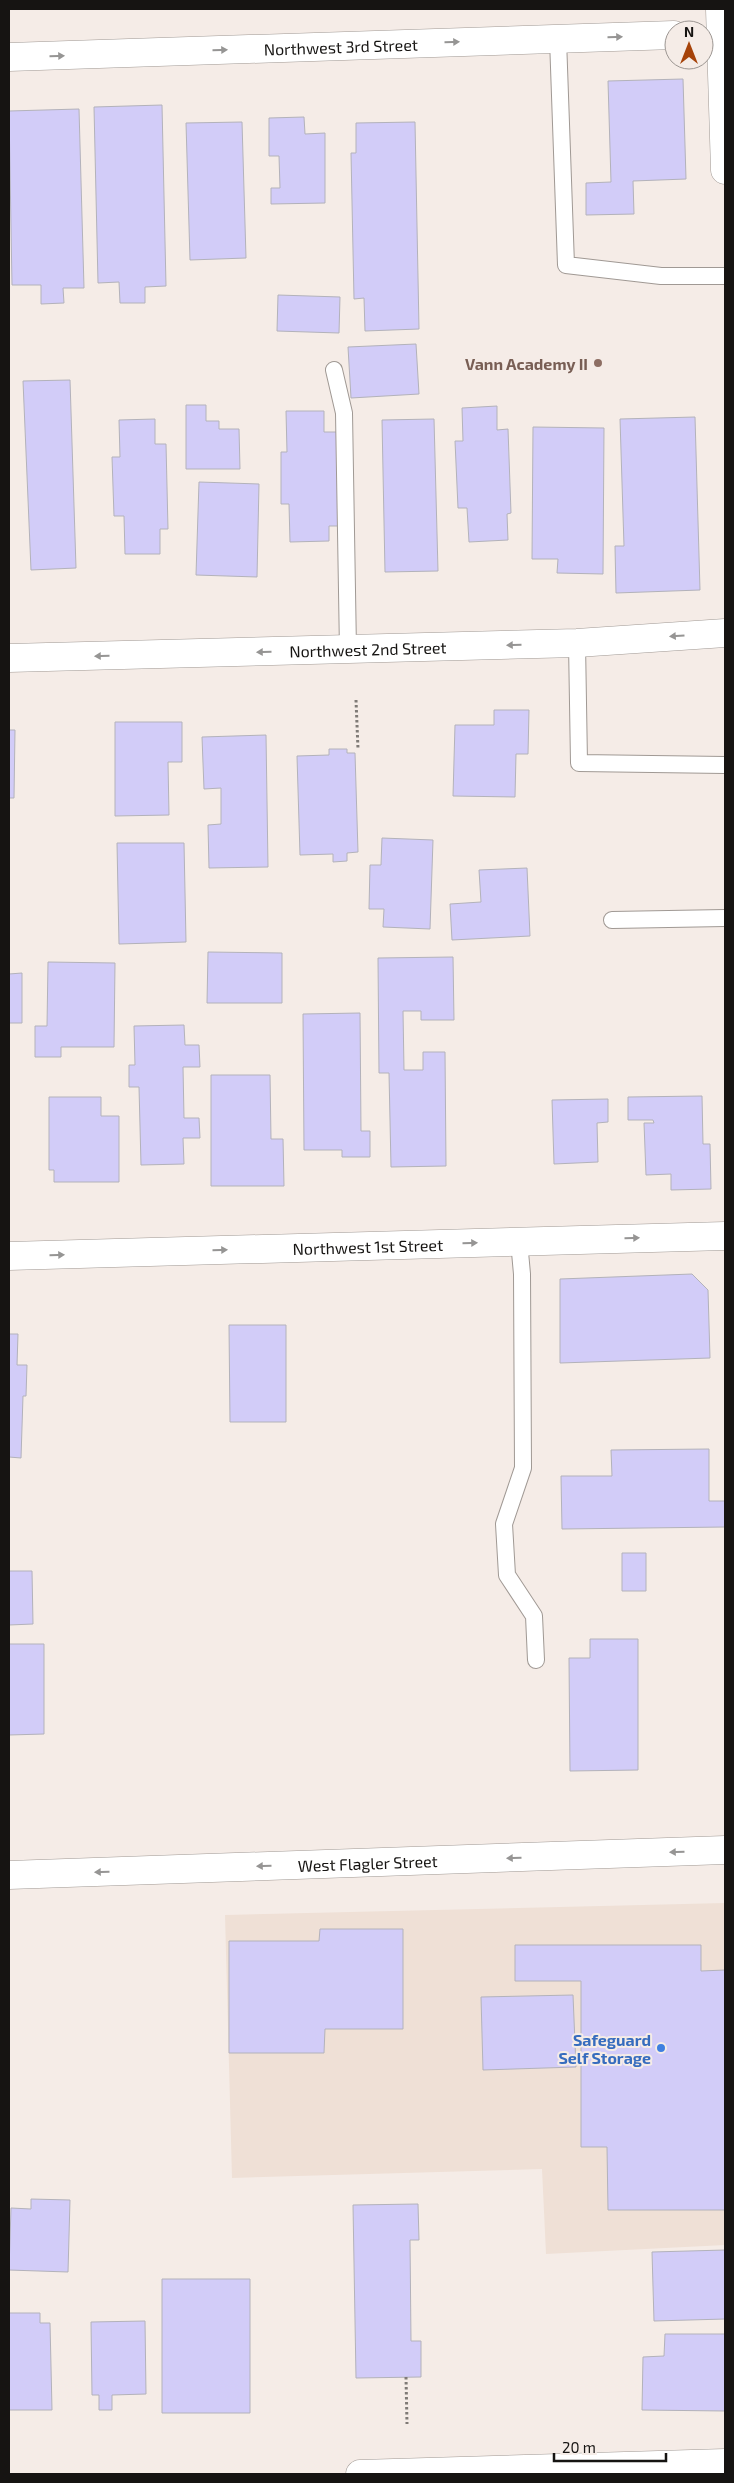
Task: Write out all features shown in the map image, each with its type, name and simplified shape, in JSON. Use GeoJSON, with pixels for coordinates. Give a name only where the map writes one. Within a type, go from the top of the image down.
{"type":"FeatureCollection","features":[{"type":"Feature","properties":{"kind":"street"},"geometry":{"type":"LineString","coordinates":[[718,27],[725,170]]}},
{"type":"Feature","properties":{"kind":"street","name":"Northwest 3rd Street"},"geometry":{"type":"LineString","coordinates":[[9,57],[664,35]]}},
{"type":"Feature","properties":{"kind":"street","name":"Northwest 2nd Street"},"geometry":{"type":"LineString","coordinates":[[9,658],[577,643],[725,633]]}},
{"type":"Feature","properties":{"kind":"street","name":"Northwest 1st Street"},"geometry":{"type":"LineString","coordinates":[[9,1256],[725,1236]]}},
{"type":"Feature","properties":{"kind":"street","name":"West Flagler Street"},"geometry":{"type":"LineString","coordinates":[[9,1875],[725,1850]]}},
{"type":"Feature","properties":{"kind":"street"},"geometry":{"type":"LineString","coordinates":[[360,2474],[725,2463]]}},
{"type":"Feature","properties":{"kind":"lane"},"geometry":{"type":"LineString","coordinates":[[558,39],[566,265],[661,276],[725,276]]}},
{"type":"Feature","properties":{"kind":"lane"},"geometry":{"type":"LineString","coordinates":[[334,370],[344,413],[348,650]]}},
{"type":"Feature","properties":{"kind":"lane"},"geometry":{"type":"LineString","coordinates":[[577,643],[578,763],[725,765]]}},
{"type":"Feature","properties":{"kind":"lane"},"geometry":{"type":"LineString","coordinates":[[612,920],[725,918]]}},
{"type":"Feature","properties":{"kind":"lane"},"geometry":{"type":"LineString","coordinates":[[519,1241],[522,1274],[523,1468],[504,1524],[507,1575],[534,1616],[536,1660]]}},
{"type":"Feature","properties":{"kind":"path"},"geometry":{"type":"LineString","coordinates":[[356,700],[358,749]]}},
{"type":"Feature","properties":{"kind":"path"},"geometry":{"type":"LineString","coordinates":[[406,2377],[407,2424]]}},
{"type":"Feature","properties":{"kind":"shaded area"},"geometry":{"type":"Polygon","coordinates":[[[725,1903],[725,2245],[546,2254],[542,2169],[232,2178],[225,1915],[725,1903]]]}},
{"type":"Feature","properties":{"kind":"building"},"geometry":{"type":"Polygon","coordinates":[[[683,79],[686,179],[633,181],[634,214],[586,215],[586,183],[611,182],[608,81],[683,79]]]}},
{"type":"Feature","properties":{"kind":"building"},"geometry":{"type":"Polygon","coordinates":[[[162,105],[166,286],[145,287],[145,303],[120,303],[119,282],[98,283],[94,107],[162,105]]]}},
{"type":"Feature","properties":{"kind":"building"},"geometry":{"type":"Polygon","coordinates":[[[79,109],[84,288],[63,288],[64,303],[41,304],[41,285],[12,285],[9,111],[79,109]]]}},
{"type":"Feature","properties":{"kind":"building"},"geometry":{"type":"Polygon","coordinates":[[[304,117],[305,134],[325,133],[325,203],[271,204],[271,188],[280,188],[279,156],[269,156],[269,118],[304,117]]]}},
{"type":"Feature","properties":{"kind":"building"},"geometry":{"type":"Polygon","coordinates":[[[242,122],[246,258],[190,260],[186,123],[242,122]]]}},
{"type":"Feature","properties":{"kind":"building"},"geometry":{"type":"Polygon","coordinates":[[[415,122],[419,329],[365,331],[364,298],[354,299],[351,153],[356,153],[356,123],[415,122]]]}},
{"type":"Feature","properties":{"kind":"building"},"geometry":{"type":"Polygon","coordinates":[[[278,295],[340,297],[339,333],[277,331],[278,295]]]}},
{"type":"Feature","properties":{"kind":"building"},"geometry":{"type":"Polygon","coordinates":[[[416,344],[419,394],[351,398],[348,347],[416,344]]]}},
{"type":"Feature","properties":{"kind":"building"},"geometry":{"type":"Polygon","coordinates":[[[70,380],[76,568],[31,570],[23,381],[70,380]]]}},
{"type":"Feature","properties":{"kind":"building"},"geometry":{"type":"Polygon","coordinates":[[[186,405],[206,405],[206,421],[219,421],[219,429],[239,429],[240,469],[186,469],[186,405]]]}},
{"type":"Feature","properties":{"kind":"building"},"geometry":{"type":"Polygon","coordinates":[[[497,406],[497,430],[508,429],[511,513],[507,514],[508,540],[469,542],[467,508],[458,508],[455,441],[463,441],[462,408],[497,406]]]}},
{"type":"Feature","properties":{"kind":"building"},"geometry":{"type":"Polygon","coordinates":[[[286,411],[324,411],[324,432],[337,432],[338,526],[329,526],[329,541],[290,542],[289,504],[281,504],[281,452],[287,452],[286,411]]]}},
{"type":"Feature","properties":{"kind":"building"},"geometry":{"type":"Polygon","coordinates":[[[695,417],[700,590],[616,593],[615,546],[624,546],[620,419],[695,417]]]}},
{"type":"Feature","properties":{"kind":"building"},"geometry":{"type":"Polygon","coordinates":[[[155,419],[155,444],[166,444],[168,529],[160,529],[160,554],[125,554],[124,516],[114,516],[112,457],[120,457],[119,420],[155,419]]]}},
{"type":"Feature","properties":{"kind":"building"},"geometry":{"type":"Polygon","coordinates":[[[434,419],[438,571],[385,572],[382,420],[434,419]]]}},
{"type":"Feature","properties":{"kind":"building"},"geometry":{"type":"Polygon","coordinates":[[[533,427],[604,428],[603,574],[557,573],[558,559],[532,559],[533,427]]]}},
{"type":"Feature","properties":{"kind":"building"},"geometry":{"type":"Polygon","coordinates":[[[199,482],[259,484],[257,577],[196,575],[199,482]]]}},
{"type":"Feature","properties":{"kind":"building"},"geometry":{"type":"Polygon","coordinates":[[[494,710],[529,710],[528,754],[516,754],[515,797],[453,796],[455,725],[494,725],[494,710]]]}},
{"type":"Feature","properties":{"kind":"building"},"geometry":{"type":"Polygon","coordinates":[[[115,722],[182,722],[182,762],[168,762],[169,815],[115,816],[115,722]]]}},
{"type":"Feature","properties":{"kind":"building"},"geometry":{"type":"Polygon","coordinates":[[[9,730],[15,730],[14,798],[9,798],[9,730]]]}},
{"type":"Feature","properties":{"kind":"building"},"geometry":{"type":"Polygon","coordinates":[[[266,735],[268,867],[209,868],[208,825],[221,824],[221,788],[204,789],[202,737],[266,735]]]}},
{"type":"Feature","properties":{"kind":"building"},"geometry":{"type":"Polygon","coordinates":[[[329,749],[347,749],[347,753],[355,753],[358,852],[347,853],[347,861],[333,862],[333,854],[300,855],[297,756],[329,755],[329,749]]]}},
{"type":"Feature","properties":{"kind":"building"},"geometry":{"type":"Polygon","coordinates":[[[382,838],[433,840],[430,929],[383,927],[384,909],[369,909],[370,865],[381,865],[382,838]]]}},
{"type":"Feature","properties":{"kind":"building"},"geometry":{"type":"Polygon","coordinates":[[[117,843],[184,843],[186,942],[119,944],[117,843]]]}},
{"type":"Feature","properties":{"kind":"building"},"geometry":{"type":"Polygon","coordinates":[[[527,868],[530,936],[452,940],[450,904],[481,902],[479,870],[527,868]]]}},
{"type":"Feature","properties":{"kind":"building"},"geometry":{"type":"Polygon","coordinates":[[[208,952],[282,953],[282,1003],[207,1003],[208,952]]]}},
{"type":"Feature","properties":{"kind":"building"},"geometry":{"type":"Polygon","coordinates":[[[453,957],[454,1020],[421,1020],[421,1011],[403,1011],[404,1070],[423,1070],[423,1052],[445,1052],[446,1166],[391,1167],[389,1073],[379,1073],[378,958],[453,957]]]}},
{"type":"Feature","properties":{"kind":"building"},"geometry":{"type":"Polygon","coordinates":[[[48,962],[115,963],[114,1047],[61,1047],[61,1057],[35,1057],[35,1026],[47,1026],[48,962]]]}},
{"type":"Feature","properties":{"kind":"building"},"geometry":{"type":"Polygon","coordinates":[[[22,973],[22,1023],[9,1023],[9,974],[22,973]]]}},
{"type":"Feature","properties":{"kind":"building"},"geometry":{"type":"Polygon","coordinates":[[[360,1013],[361,1131],[370,1131],[370,1157],[342,1157],[342,1150],[304,1150],[303,1014],[360,1013]]]}},
{"type":"Feature","properties":{"kind":"building"},"geometry":{"type":"Polygon","coordinates":[[[184,1025],[185,1045],[199,1045],[200,1067],[183,1067],[184,1118],[199,1118],[200,1138],[183,1138],[184,1164],[141,1165],[139,1087],[129,1087],[129,1065],[135,1065],[134,1026],[184,1025]]]}},
{"type":"Feature","properties":{"kind":"building"},"geometry":{"type":"Polygon","coordinates":[[[211,1075],[270,1075],[271,1139],[283,1139],[284,1186],[211,1186],[211,1075]]]}},
{"type":"Feature","properties":{"kind":"building"},"geometry":{"type":"Polygon","coordinates":[[[702,1096],[703,1144],[710,1144],[711,1189],[671,1190],[671,1174],[646,1175],[644,1123],[654,1123],[653,1120],[628,1120],[628,1097],[702,1096]]]}},
{"type":"Feature","properties":{"kind":"building"},"geometry":{"type":"Polygon","coordinates":[[[49,1097],[101,1097],[101,1116],[119,1116],[119,1182],[54,1182],[54,1170],[49,1170],[49,1097]]]}},
{"type":"Feature","properties":{"kind":"building"},"geometry":{"type":"Polygon","coordinates":[[[608,1099],[608,1122],[597,1123],[598,1162],[554,1164],[552,1100],[608,1099]]]}},
{"type":"Feature","properties":{"kind":"building"},"geometry":{"type":"Polygon","coordinates":[[[692,1274],[708,1290],[710,1358],[560,1363],[560,1279],[692,1274]]]}},
{"type":"Feature","properties":{"kind":"building"},"geometry":{"type":"Polygon","coordinates":[[[229,1325],[286,1325],[286,1422],[230,1422],[229,1325]]]}},
{"type":"Feature","properties":{"kind":"building"},"geometry":{"type":"Polygon","coordinates":[[[9,1334],[18,1334],[17,1365],[27,1365],[26,1396],[23,1396],[21,1458],[9,1457],[9,1334]]]}},
{"type":"Feature","properties":{"kind":"building"},"geometry":{"type":"Polygon","coordinates":[[[709,1449],[709,1501],[725,1501],[725,1527],[562,1529],[561,1476],[612,1476],[611,1450],[709,1449]]]}},
{"type":"Feature","properties":{"kind":"building"},"geometry":{"type":"Polygon","coordinates":[[[622,1553],[646,1553],[646,1591],[622,1591],[622,1553]]]}},
{"type":"Feature","properties":{"kind":"building"},"geometry":{"type":"Polygon","coordinates":[[[9,1571],[32,1571],[33,1624],[9,1625],[9,1571]]]}},
{"type":"Feature","properties":{"kind":"building"},"geometry":{"type":"Polygon","coordinates":[[[590,1639],[638,1639],[638,1770],[570,1771],[569,1658],[590,1658],[590,1639]]]}},
{"type":"Feature","properties":{"kind":"building"},"geometry":{"type":"Polygon","coordinates":[[[9,1644],[44,1644],[44,1734],[9,1735],[9,1644]]]}},
{"type":"Feature","properties":{"kind":"building"},"geometry":{"type":"Polygon","coordinates":[[[320,1929],[403,1929],[403,2029],[325,2029],[324,2053],[229,2053],[229,1941],[319,1941],[320,1929]]]}},
{"type":"Feature","properties":{"kind":"building"},"geometry":{"type":"Polygon","coordinates":[[[515,1945],[701,1945],[701,1971],[725,1970],[725,2210],[608,2210],[607,2147],[581,2147],[581,1981],[515,1981],[515,1945]]]}},
{"type":"Feature","properties":{"kind":"building"},"geometry":{"type":"Polygon","coordinates":[[[573,1995],[576,2067],[483,2070],[481,1997],[573,1995]]]}},
{"type":"Feature","properties":{"kind":"building"},"geometry":{"type":"Polygon","coordinates":[[[31,2199],[70,2200],[68,2272],[9,2270],[11,2208],[31,2209],[31,2199]]]}},
{"type":"Feature","properties":{"kind":"building"},"geometry":{"type":"Polygon","coordinates":[[[418,2204],[419,2240],[410,2240],[411,2341],[421,2341],[421,2377],[356,2378],[353,2205],[418,2204]]]}},
{"type":"Feature","properties":{"kind":"building"},"geometry":{"type":"Polygon","coordinates":[[[725,2250],[725,2319],[654,2321],[652,2252],[725,2250]]]}},
{"type":"Feature","properties":{"kind":"building"},"geometry":{"type":"Polygon","coordinates":[[[162,2279],[250,2279],[250,2413],[162,2413],[162,2279]]]}},
{"type":"Feature","properties":{"kind":"building"},"geometry":{"type":"Polygon","coordinates":[[[9,2313],[40,2313],[40,2323],[50,2323],[52,2410],[9,2410],[9,2313]]]}},
{"type":"Feature","properties":{"kind":"building"},"geometry":{"type":"Polygon","coordinates":[[[145,2321],[146,2394],[112,2395],[112,2410],[99,2410],[99,2395],[92,2395],[91,2322],[145,2321]]]}},
{"type":"Feature","properties":{"kind":"building"},"geometry":{"type":"Polygon","coordinates":[[[665,2334],[725,2334],[725,2411],[642,2410],[643,2357],[664,2356],[665,2334]]]}},
{"type":"Feature","properties":{"kind":"place","name":"Vann Academy II"},"geometry":{"type":"Point","coordinates":[598,363]}},
{"type":"Feature","properties":{"kind":"place","name":"Safeguard Self Storage"},"geometry":{"type":"Point","coordinates":[661,2048]}}]}
